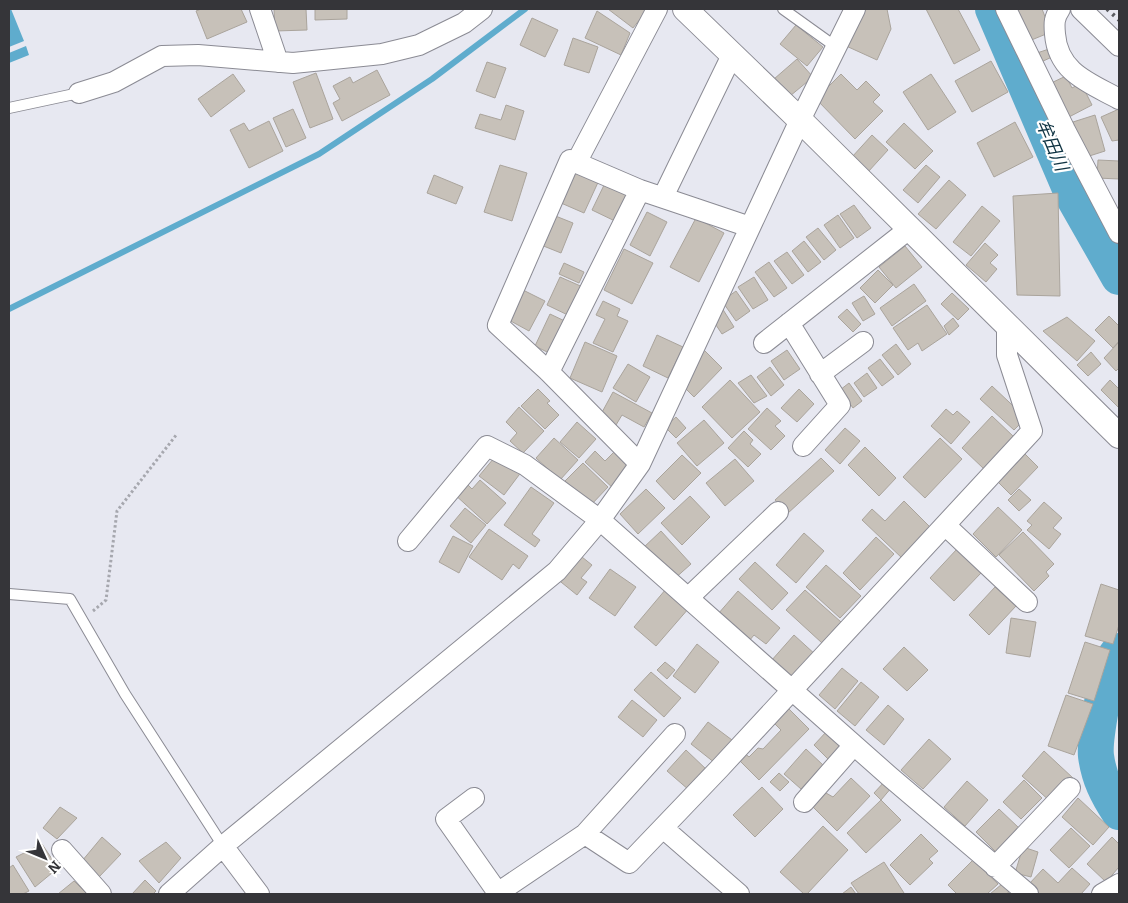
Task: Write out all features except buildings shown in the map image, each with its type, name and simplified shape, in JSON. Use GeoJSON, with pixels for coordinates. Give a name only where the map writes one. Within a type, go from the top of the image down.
{"type":"FeatureCollection","features":[{"type":"Feature","properties":{"kind":"street"},"geometry":{"type":"LineString","coordinates":[[260,9],[278,62]]}},
{"type":"Feature","properties":{"kind":"street"},"geometry":{"type":"LineString","coordinates":[[79,93],[114,82],[162,56],[198,55],[293,63],[382,54],[419,45],[464,22],[482,9]]}},
{"type":"Feature","properties":{"kind":"street"},"geometry":{"type":"LineString","coordinates":[[576,163],[657,9]]}},
{"type":"Feature","properties":{"kind":"street"},"geometry":{"type":"LineString","coordinates":[[169,894],[224,846],[558,571],[600,520],[640,464],[800,120],[854,9]]}},
{"type":"Feature","properties":{"kind":"street"},"geometry":{"type":"LineString","coordinates":[[1006,9],[1065,130],[1119,233]]}},
{"type":"Feature","properties":{"kind":"street"},"geometry":{"type":"LineString","coordinates":[[1060,9],[1054,17],[1056,42],[1065,65],[1076,76],[1119,99]]}},
{"type":"Feature","properties":{"kind":"street"},"geometry":{"type":"LineString","coordinates":[[1081,9],[1119,46]]}},
{"type":"Feature","properties":{"kind":"street"},"geometry":{"type":"LineString","coordinates":[[690,11],[732,55],[1119,436]]}},
{"type":"Feature","properties":{"kind":"street"},"geometry":{"type":"LineString","coordinates":[[662,197],[732,55]]}},
{"type":"Feature","properties":{"kind":"street"},"geometry":{"type":"LineString","coordinates":[[640,464],[549,372],[498,325],[570,160],[640,190],[750,227]]}},
{"type":"Feature","properties":{"kind":"street"},"geometry":{"type":"LineString","coordinates":[[549,372],[640,190]]}},
{"type":"Feature","properties":{"kind":"street"},"geometry":{"type":"LineString","coordinates":[[764,343],[909,229]]}},
{"type":"Feature","properties":{"kind":"street"},"geometry":{"type":"LineString","coordinates":[[789,323],[840,405],[803,446]]}},
{"type":"Feature","properties":{"kind":"street"},"geometry":{"type":"LineString","coordinates":[[585,834],[629,863],[1032,432],[1007,356],[1008,326]]}},
{"type":"Feature","properties":{"kind":"street"},"geometry":{"type":"LineString","coordinates":[[820,374],[863,342]]}},
{"type":"Feature","properties":{"kind":"street"},"geometry":{"type":"LineString","coordinates":[[408,540],[487,446],[525,465],[600,520],[854,745],[1028,894]]}},
{"type":"Feature","properties":{"kind":"street"},"geometry":{"type":"LineString","coordinates":[[688,598],[778,512]]}},
{"type":"Feature","properties":{"kind":"street"},"geometry":{"type":"LineString","coordinates":[[945,525],[1027,602]]}},
{"type":"Feature","properties":{"kind":"street"},"geometry":{"type":"LineString","coordinates":[[474,798],[446,819],[497,894],[585,834],[674,734]]}},
{"type":"Feature","properties":{"kind":"street"},"geometry":{"type":"LineString","coordinates":[[804,802],[854,745]]}},
{"type":"Feature","properties":{"kind":"street"},"geometry":{"type":"LineString","coordinates":[[995,867],[1070,788]]}},
{"type":"Feature","properties":{"kind":"street"},"geometry":{"type":"LineString","coordinates":[[663,828],[739,894]]}},
{"type":"Feature","properties":{"kind":"street"},"geometry":{"type":"LineString","coordinates":[[224,846],[259,894]]}},
{"type":"Feature","properties":{"kind":"street"},"geometry":{"type":"LineString","coordinates":[[62,850],[101,894]]}},
{"type":"Feature","properties":{"kind":"street"},"geometry":{"type":"LineString","coordinates":[[1102,894],[1119,884]]}},
{"type":"Feature","properties":{"kind":"lane"},"geometry":{"type":"LineString","coordinates":[[783,9],[836,47]]}},
{"type":"Feature","properties":{"kind":"lane"},"geometry":{"type":"LineString","coordinates":[[9,108],[79,93]]}},
{"type":"Feature","properties":{"kind":"lane"},"geometry":{"type":"LineString","coordinates":[[9,594],[70,599],[125,694],[224,846]]}},
{"type":"Feature","properties":{"kind":"path"},"geometry":{"type":"LineString","coordinates":[[82,621],[106,600],[117,510],[177,434]]}},
{"type":"Feature","properties":{"kind":"water"},"geometry":{"type":"Polygon","coordinates":[[[9,9],[11,9],[24,41],[9,47],[9,9]]]}},
{"type":"Feature","properties":{"kind":"water"},"geometry":{"type":"Polygon","coordinates":[[[26,46],[29,55],[9,63],[9,53],[26,46]]]}},
{"type":"Feature","properties":{"kind":"waterway"},"geometry":{"type":"LineString","coordinates":[[9,309],[319,154],[432,79],[525,9]]}},
{"type":"Feature","properties":{"kind":"waterway","name":"牟田川"},"geometry":{"type":"LineString","coordinates":[[993,9],[1074,198],[1119,277]]}},
{"type":"Feature","properties":{"kind":"waterway","name":"牟田川"},"geometry":{"type":"LineString","coordinates":[[1119,651],[1113,659],[1107,679],[1096,748],[1097,764],[1101,779],[1119,812]]}},
{"type":"Feature","properties":{"kind":"railway"},"geometry":{"type":"LineString","coordinates":[[1107,9],[1119,20]]}}]}
